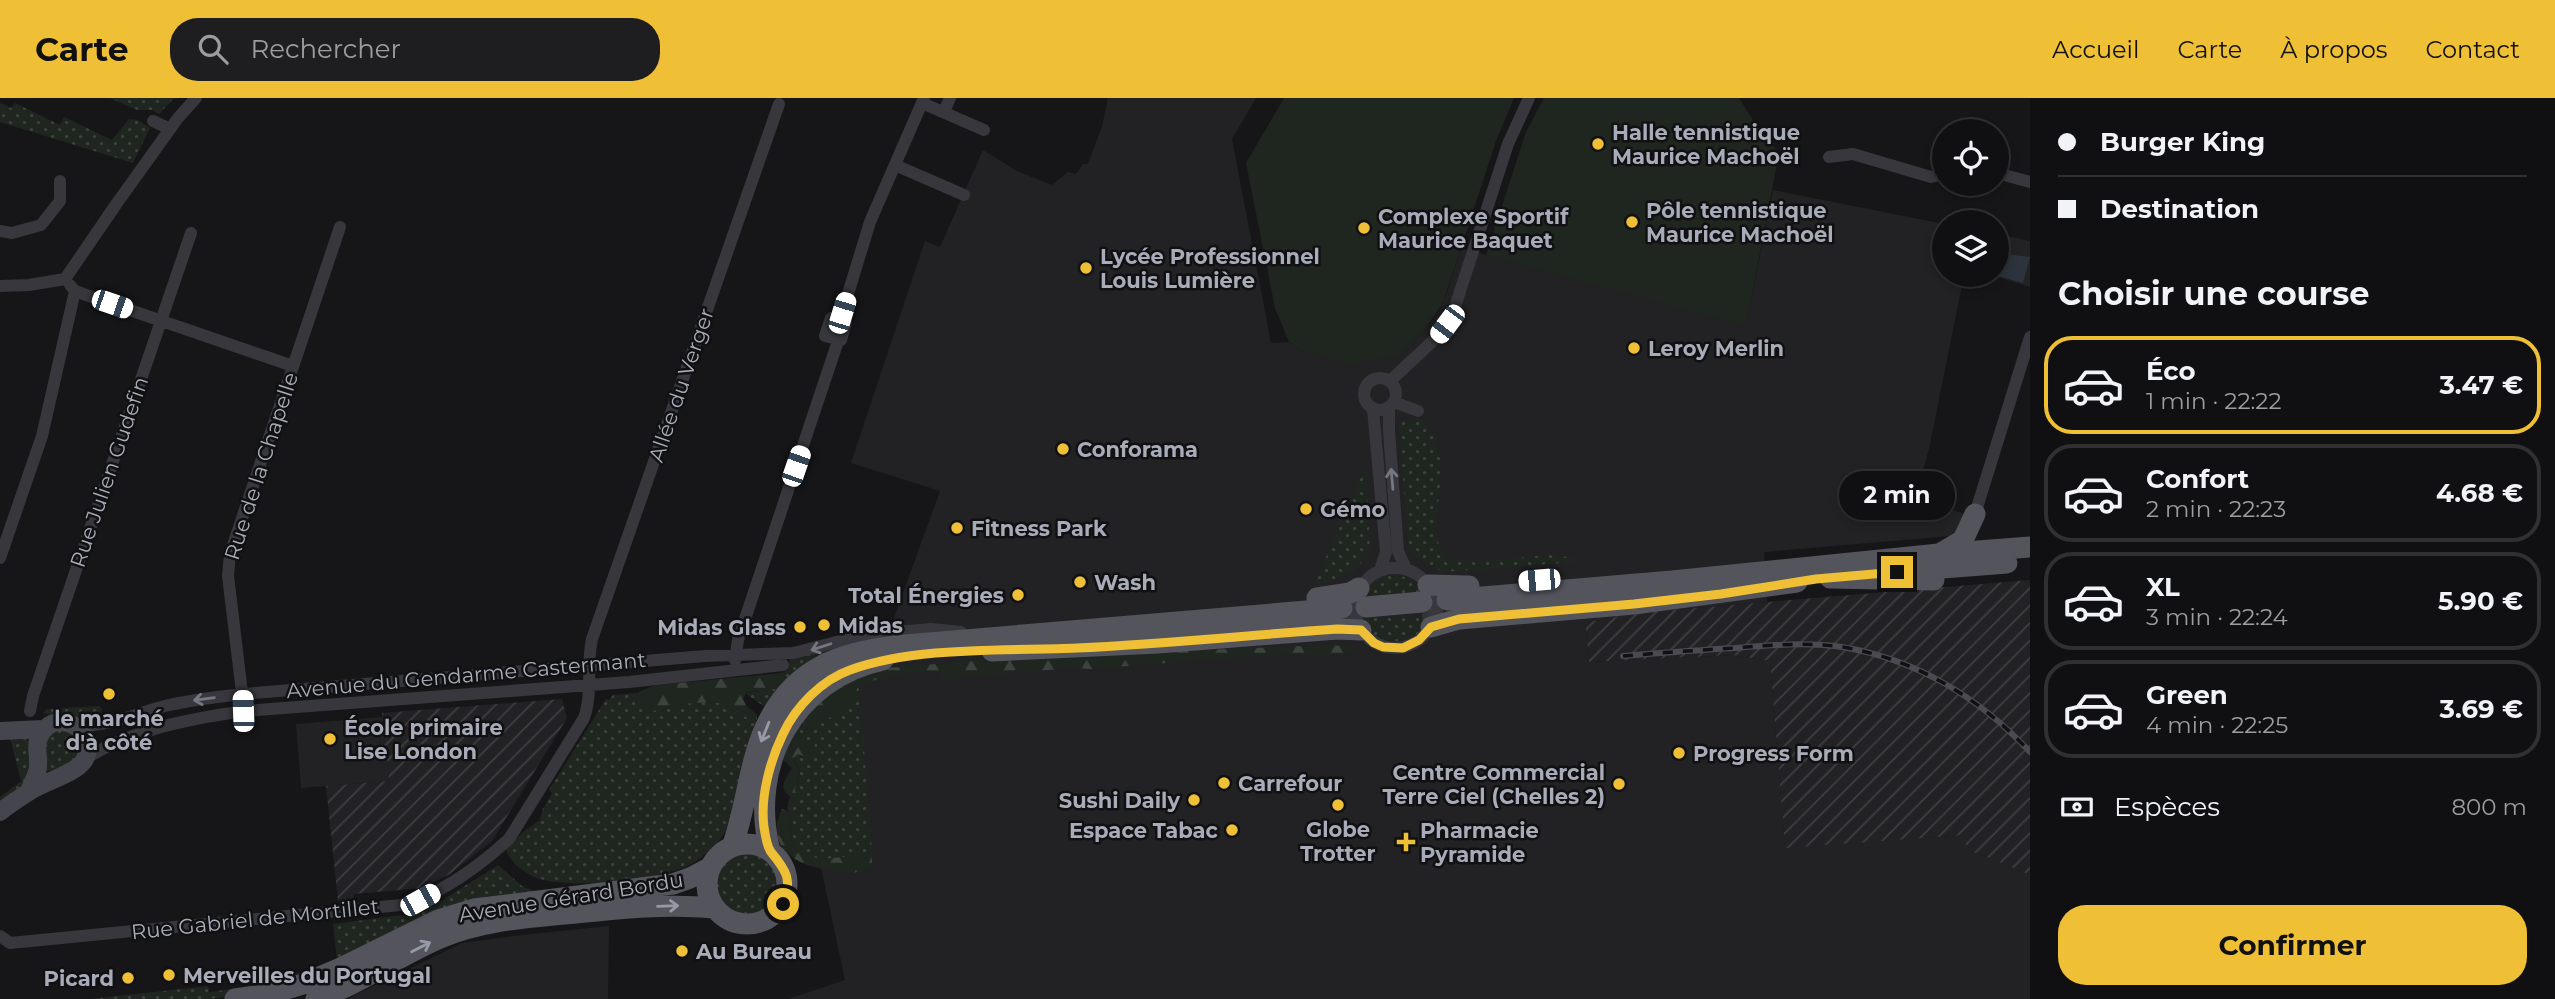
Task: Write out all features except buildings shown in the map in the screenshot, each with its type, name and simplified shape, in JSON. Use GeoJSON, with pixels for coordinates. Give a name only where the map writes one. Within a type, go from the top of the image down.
{"type":"FeatureCollection","features":[{"type":"Feature","properties":{"kind":"main road"},"geometry":{"type":"LineString","coordinates":[[1976,514],[1978,531],[1983,539],[2020,547]]}},
{"type":"Feature","properties":{"kind":"main road"},"geometry":{"type":"LineString","coordinates":[[1976,514],[1967,559],[1957,575],[1939,580],[1823,578],[1447,604],[1939,554],[1963,540],[1976,514]]}},
{"type":"Feature","properties":{"kind":"main road"},"geometry":{"type":"LineString","coordinates":[[1967,559],[2020,547]]}},
{"type":"Feature","properties":{"kind":"main road"},"geometry":{"type":"LineString","coordinates":[[1426,606],[1458,587],[1645,571],[1939,554],[1967,559],[2030,561]]}},
{"type":"Feature","properties":{"kind":"main road"},"geometry":{"type":"LineString","coordinates":[[847,654],[872,643],[1144,644],[1337,629],[1363,610],[1426,606],[1459,619],[1634,604],[1823,578]]}},
{"type":"Feature","properties":{"kind":"main road"},"geometry":{"type":"LineString","coordinates":[[959,642],[1350,593],[1363,610]]}},
{"type":"Feature","properties":{"kind":"main road","name":"Avenue du Gendarme Castermant"},"geometry":{"type":"LineString","coordinates":[[847,654],[897,646],[1342,612],[1017,644],[959,642]]}},
{"type":"Feature","properties":{"kind":"main road","name":"Avenue Gérard Bordu"},"geometry":{"type":"LineString","coordinates":[[710,867],[707,888],[714,908],[724,917],[742,925],[762,922],[774,915],[783,904],[788,884],[783,865],[770,851],[764,819],[771,765],[789,723],[816,691],[840,674],[959,642]]}},
{"type":"Feature","properties":{"kind":"main road","name":"Avenue Gérard Bordu"},"geometry":{"type":"LineString","coordinates":[[235,999],[303,984],[438,920],[474,909],[673,884],[710,867],[719,855],[732,847],[743,815],[765,727],[788,693],[802,678],[819,665],[847,654]]}},
{"type":"Feature","properties":{"kind":"main road"},"geometry":{"type":"LineString","coordinates":[[732,847],[755,845],[770,851]]}},
{"type":"Feature","properties":{"kind":"main road","name":"Avenue Gérard Bordu"},"geometry":{"type":"LineString","coordinates":[[316,999],[344,988],[442,937],[491,922],[628,907],[677,905],[714,908]]}},
{"type":"Feature","properties":{"kind":"street"},"geometry":{"type":"LineString","coordinates":[[0,286],[29,285],[65,279],[170,129],[196,98]]}},
{"type":"Feature","properties":{"kind":"street"},"geometry":{"type":"LineString","coordinates":[[944,112],[950,98]]}},
{"type":"Feature","properties":{"kind":"street"},"geometry":{"type":"LineString","coordinates":[[1390,381],[1436,338],[1453,313],[1508,144],[1529,98]]}},
{"type":"Feature","properties":{"kind":"street"},"geometry":{"type":"LineString","coordinates":[[783,665],[737,660],[738,640],[838,341],[841,340],[846,325],[840,320],[870,222],[923,100],[984,130]]}},
{"type":"Feature","properties":{"kind":"street","name":"Allée du Verger"},"geometry":{"type":"LineString","coordinates":[[589,667],[592,639],[779,104]]}},
{"type":"Feature","properties":{"kind":"street"},"geometry":{"type":"LineString","coordinates":[[153,121],[170,129]]}},
{"type":"Feature","properties":{"kind":"street"},"geometry":{"type":"LineString","coordinates":[[1829,157],[1853,154],[1932,177]]}},
{"type":"Feature","properties":{"kind":"street"},"geometry":{"type":"LineString","coordinates":[[895,165],[964,195]]}},
{"type":"Feature","properties":{"kind":"street"},"geometry":{"type":"LineString","coordinates":[[2009,176],[2030,182]]}},
{"type":"Feature","properties":{"kind":"street"},"geometry":{"type":"LineString","coordinates":[[0,231],[12,233],[41,225],[60,201],[60,181]]}},
{"type":"Feature","properties":{"kind":"street","name":"Rue de la Chapelle"},"geometry":{"type":"LineString","coordinates":[[243,711],[228,566],[340,227]]}},
{"type":"Feature","properties":{"kind":"street","name":"Rue Julien Gudefin"},"geometry":{"type":"LineString","coordinates":[[30,711],[191,233]]}},
{"type":"Feature","properties":{"kind":"street"},"geometry":{"type":"LineString","coordinates":[[65,279],[75,291],[293,366]]}},
{"type":"Feature","properties":{"kind":"street"},"geometry":{"type":"LineString","coordinates":[[0,558],[42,436],[75,291]]}},
{"type":"Feature","properties":{"kind":"street"},"geometry":{"type":"LineString","coordinates":[[1976,514],[2030,337]]}},
{"type":"Feature","properties":{"kind":"street"},"geometry":{"type":"LineString","coordinates":[[1380,570],[1386,552],[1373,409],[1364,399],[1366,385],[1374,378],[1390,381],[1395,388],[1389,431],[1398,551],[1406,569]]}},
{"type":"Feature","properties":{"kind":"street"},"geometry":{"type":"LineString","coordinates":[[1373,409],[1392,405],[1418,411]]}},
{"type":"Feature","properties":{"kind":"street"},"geometry":{"type":"LineString","coordinates":[[1393,567],[1406,569],[1415,573],[1426,606],[1426,634],[1412,645],[1393,649],[1374,643],[1363,610],[1372,574],[1393,567]]}},
{"type":"Feature","properties":{"kind":"street","name":"Avenue du Gendarme Castermant"},"geometry":{"type":"LineString","coordinates":[[86,758],[120,740],[166,725],[243,711],[589,685],[737,660],[805,652],[850,638],[893,631],[932,629],[959,642]]}},
{"type":"Feature","properties":{"kind":"street","name":"Avenue du Gendarme Castermant"},"geometry":{"type":"LineString","coordinates":[[76,725],[96,727],[172,705],[323,686],[335,692],[439,683],[459,676],[737,660]]}},
{"type":"Feature","properties":{"kind":"street"},"geometry":{"type":"LineString","coordinates":[[495,691],[510,683],[575,678],[589,667]]}},
{"type":"Feature","properties":{"kind":"street","name":"Rue Gabriel de Mortillet"},"geometry":{"type":"LineString","coordinates":[[0,936],[10,943],[401,905],[420,900],[451,883],[509,839],[584,718],[587,709],[589,667]]}},
{"type":"Feature","properties":{"kind":"street"},"geometry":{"type":"LineString","coordinates":[[4,731],[30,711],[48,726]]}},
{"type":"Feature","properties":{"kind":"street"},"geometry":{"type":"LineString","coordinates":[[0,811],[29,791],[78,768],[86,758],[87,740],[82,730],[67,722],[4,731]]}},
{"type":"Feature","properties":{"kind":"street"},"geometry":{"type":"LineString","coordinates":[[29,791],[38,769],[39,737],[48,726]]}},
{"type":"Feature","properties":{"kind":"shaded area"},"geometry":{"type":"Polygon","coordinates":[[[1108,98],[1256,98],[1232,139],[1271,343],[1289,342],[1304,351],[1397,355],[1424,331],[1438,313],[1461,248],[1746,325],[1773,190],[1932,222],[1932,287],[1962,287],[1929,449],[1915,498],[1965,514],[1961,528],[1952,536],[1764,552],[1767,602],[1623,614],[1611,619],[1585,622],[1589,662],[1732,655],[1770,661],[1785,847],[1966,835],[1967,853],[1977,853],[2030,875],[2030,999],[788,999],[845,980],[801,774],[841,682],[896,662],[892,623],[940,491],[851,463],[925,241],[940,247],[983,150],[1017,171],[1052,185],[1068,172],[1076,174],[1083,164],[1088,164],[1102,126],[1108,98]]]}},
{"type":"Feature","properties":{"kind":"shaded area"},"geometry":{"type":"Polygon","coordinates":[[[2009,237],[2030,241],[2030,287],[2009,281],[2009,237]]]}},
{"type":"Feature","properties":{"kind":"shaded area"},"geometry":{"type":"Polygon","coordinates":[[[2009,254],[2030,257],[2023,283],[2009,279],[2009,254]]]}},
{"type":"Feature","properties":{"kind":"shaded area"},"geometry":{"type":"Polygon","coordinates":[[[2030,580],[2030,875],[1977,853],[1967,853],[1965,835],[1785,848],[1770,661],[1732,655],[1589,662],[1585,622],[1611,619],[1623,614],[2030,580]]]}},
{"type":"Feature","properties":{"kind":"shaded area"},"geometry":{"type":"Polygon","coordinates":[[[562,699],[567,718],[492,841],[450,874],[423,888],[354,894],[353,899],[338,901],[326,786],[389,781],[386,745],[381,745],[380,730],[384,730],[382,713],[562,699]]]}},
{"type":"Feature","properties":{"kind":"shaded area"},"geometry":{"type":"Polygon","coordinates":[[[383,717],[381,744],[386,744],[389,781],[301,788],[296,724],[383,717]]]}},
{"type":"Feature","properties":{"kind":"shaded area"},"geometry":{"type":"Polygon","coordinates":[[[609,926],[608,999],[347,999],[462,943],[609,926]]]}},
{"type":"Feature","properties":{"kind":"green space"},"geometry":{"type":"Polygon","coordinates":[[[110,98],[174,98],[159,114],[152,110],[137,110],[110,98]]]}},
{"type":"Feature","properties":{"kind":"green space","name":"Complexe Sportif Maurice Baquet"},"geometry":{"type":"Polygon","coordinates":[[[1284,98],[1514,98],[1496,141],[1443,303],[1424,331],[1398,355],[1349,364],[1304,351],[1289,342],[1275,308],[1246,163],[1284,98]]]}},
{"type":"Feature","properties":{"kind":"green space","name":"Pôle tennistique Maurice Machoël"},"geometry":{"type":"Polygon","coordinates":[[[1544,98],[1739,98],[1760,131],[1779,153],[1746,326],[1486,255],[1526,132],[1544,98]]]}},
{"type":"Feature","properties":{"kind":"green space"},"geometry":{"type":"Polygon","coordinates":[[[0,103],[11,108],[15,103],[60,125],[64,117],[112,140],[129,119],[138,120],[150,128],[133,163],[0,122],[0,103]]]}},
{"type":"Feature","properties":{"kind":"green space"},"geometry":{"type":"Polygon","coordinates":[[[1416,417],[1428,428],[1436,441],[1439,455],[1441,470],[1436,532],[1439,546],[1445,555],[1469,561],[1555,554],[1559,557],[1574,556],[1574,562],[1443,572],[1409,552],[1399,424],[1403,420],[1414,421],[1416,417]]]}},
{"type":"Feature","properties":{"kind":"green space"},"geometry":{"type":"Polygon","coordinates":[[[1363,471],[1366,472],[1370,550],[1360,564],[1347,574],[1315,583],[1363,471]]]}},
{"type":"Feature","properties":{"kind":"green space"},"geometry":{"type":"Polygon","coordinates":[[[1398,574],[1418,584],[1428,610],[1425,624],[1416,634],[1403,640],[1389,641],[1376,637],[1366,627],[1362,612],[1366,592],[1371,584],[1383,576],[1398,574]],[[1422,598],[1366,602],[1367,618],[1422,615],[1422,598]]]}},
{"type":"Feature","properties":{"kind":"green space"},"geometry":{"type":"Polygon","coordinates":[[[853,640],[769,710],[745,693],[759,691],[785,678],[782,673],[788,670],[790,658],[853,640]]]}},
{"type":"Feature","properties":{"kind":"green space"},"geometry":{"type":"Polygon","coordinates":[[[1330,645],[1354,647],[1356,652],[1322,656],[1290,653],[1090,669],[1061,667],[941,679],[940,671],[905,673],[859,684],[848,704],[811,731],[802,726],[803,721],[826,695],[852,680],[888,668],[1021,657],[1330,645]]]}},
{"type":"Feature","properties":{"kind":"green space"},"geometry":{"type":"Polygon","coordinates":[[[782,673],[785,678],[783,685],[775,689],[746,692],[743,699],[757,715],[757,719],[745,716],[729,703],[689,703],[645,711],[636,698],[640,691],[657,685],[782,673]]]}},
{"type":"Feature","properties":{"kind":"green space"},"geometry":{"type":"Polygon","coordinates":[[[859,684],[872,851],[830,858],[807,856],[793,845],[790,812],[787,809],[790,797],[795,800],[798,795],[795,791],[799,768],[792,759],[798,754],[803,758],[804,743],[793,733],[803,721],[802,726],[811,731],[848,704],[859,684]]]}},
{"type":"Feature","properties":{"kind":"green space"},"geometry":{"type":"Polygon","coordinates":[[[639,693],[636,698],[667,707],[688,703],[729,703],[745,716],[757,719],[740,789],[725,832],[710,850],[690,865],[648,877],[573,883],[553,882],[528,874],[514,863],[506,850],[523,832],[540,820],[552,793],[549,790],[606,699],[609,700],[613,695],[639,693]]]}},
{"type":"Feature","properties":{"kind":"green space"},"geometry":{"type":"Polygon","coordinates":[[[99,706],[102,709],[101,716],[96,723],[43,713],[47,709],[99,706]]]}},
{"type":"Feature","properties":{"kind":"green space"},"geometry":{"type":"Polygon","coordinates":[[[63,729],[76,740],[77,757],[68,765],[46,772],[46,738],[49,734],[63,729]]]}},
{"type":"Feature","properties":{"kind":"green space"},"geometry":{"type":"Polygon","coordinates":[[[793,733],[800,735],[804,742],[811,741],[815,746],[808,759],[798,754],[792,759],[799,771],[795,791],[798,795],[795,800],[786,793],[783,786],[792,768],[782,759],[793,733]]]}},
{"type":"Feature","properties":{"kind":"green space"},"geometry":{"type":"Polygon","coordinates":[[[36,737],[35,766],[23,786],[0,804],[0,797],[21,781],[10,738],[36,737]]]}},
{"type":"Feature","properties":{"kind":"green space"},"geometry":{"type":"Polygon","coordinates":[[[782,809],[790,812],[792,842],[799,852],[807,856],[829,858],[872,851],[872,865],[855,873],[843,872],[813,867],[792,857],[779,842],[777,821],[782,809]]]}},
{"type":"Feature","properties":{"kind":"green space"},"geometry":{"type":"Polygon","coordinates":[[[748,852],[761,855],[771,862],[778,872],[781,885],[778,898],[771,908],[761,915],[748,918],[735,915],[725,908],[718,898],[715,885],[718,872],[725,862],[735,855],[748,852]]]}},
{"type":"Feature","properties":{"kind":"green space"},"geometry":{"type":"Polygon","coordinates":[[[498,865],[522,886],[540,893],[344,963],[236,996],[209,999],[91,999],[208,986],[209,992],[274,980],[321,966],[337,960],[333,924],[417,913],[428,909],[498,865]]]}},
{"type":"Feature","properties":{"kind":"tunnel"},"geometry":{"type":"LineString","coordinates":[[1422,610],[1447,609]]}},
{"type":"Feature","properties":{"kind":"tunnel"},"geometry":{"type":"LineString","coordinates":[[1342,617],[1367,615]]}},
{"type":"Feature","properties":{"kind":"railway"},"geometry":{"type":"LineString","coordinates":[[1623,656],[1788,644],[1829,645],[1869,653],[1921,671],[1968,698],[2011,732],[2030,752]]}},
{"type":"Feature","properties":{"kind":"place","name":"Halle tennistique Maurice Machoël"},"geometry":{"type":"Point","coordinates":[1598,144]}},
{"type":"Feature","properties":{"kind":"place","name":"Pôle tennistique Maurice Machoël"},"geometry":{"type":"Point","coordinates":[1632,222]}},
{"type":"Feature","properties":{"kind":"place","name":"Complexe Sportif Maurice Baquet"},"geometry":{"type":"Point","coordinates":[1364,228]}},
{"type":"Feature","properties":{"kind":"place","name":"Lycée Professionnel Louis Lumière"},"geometry":{"type":"Point","coordinates":[1086,268]}},
{"type":"Feature","properties":{"kind":"place","name":"Leroy Merlin"},"geometry":{"type":"Point","coordinates":[1634,348]}},
{"type":"Feature","properties":{"kind":"place","name":"Conforama"},"geometry":{"type":"Point","coordinates":[1063,449]}},
{"type":"Feature","properties":{"kind":"place","name":"Gémo"},"geometry":{"type":"Point","coordinates":[1306,509]}},
{"type":"Feature","properties":{"kind":"place","name":"Fitness Park"},"geometry":{"type":"Point","coordinates":[957,528]}},
{"type":"Feature","properties":{"kind":"place","name":"Wash"},"geometry":{"type":"Point","coordinates":[1080,582]}},
{"type":"Feature","properties":{"kind":"place","name":"Total Énergies"},"geometry":{"type":"Point","coordinates":[1018,595]}},
{"type":"Feature","properties":{"kind":"place","name":"Midas"},"geometry":{"type":"Point","coordinates":[824,625]}},
{"type":"Feature","properties":{"kind":"place","name":"Midas Glass"},"geometry":{"type":"Point","coordinates":[800,627]}},
{"type":"Feature","properties":{"kind":"place","name":"le marché d'à côté"},"geometry":{"type":"Point","coordinates":[109,694]}},
{"type":"Feature","properties":{"kind":"place","name":"École primaire Lise London"},"geometry":{"type":"Point","coordinates":[330,739]}},
{"type":"Feature","properties":{"kind":"place","name":"Progress Form"},"geometry":{"type":"Point","coordinates":[1679,753]}},
{"type":"Feature","properties":{"kind":"place","name":"Carrefour"},"geometry":{"type":"Point","coordinates":[1224,783]}},
{"type":"Feature","properties":{"kind":"place","name":"Centre Commercial Terre Ciel (Chelles 2)"},"geometry":{"type":"Point","coordinates":[1619,784]}},
{"type":"Feature","properties":{"kind":"place","name":"Sushi Daily"},"geometry":{"type":"Point","coordinates":[1194,800]}},
{"type":"Feature","properties":{"kind":"place","name":"Globe Trotter"},"geometry":{"type":"Point","coordinates":[1338,805]}},
{"type":"Feature","properties":{"kind":"place","name":"Espace Tabac"},"geometry":{"type":"Point","coordinates":[1232,830]}},
{"type":"Feature","properties":{"kind":"place","name":"Pharmacie Pyramide"},"geometry":{"type":"Point","coordinates":[1406,842]}},
{"type":"Feature","properties":{"kind":"place","name":"Au Bureau"},"geometry":{"type":"Point","coordinates":[682,951]}},
{"type":"Feature","properties":{"kind":"place","name":"Merveilles du Portugal"},"geometry":{"type":"Point","coordinates":[169,975]}},
{"type":"Feature","properties":{"kind":"place","name":"Picard"},"geometry":{"type":"Point","coordinates":[128,978]}},
{"type":"Feature","properties":{"kind":"route"},"geometry":{"type":"LineString","coordinates":[[783,904],[788,884],[785,870],[779,859],[770,851],[764,828],[771,765],[783,733],[795,714],[828,681],[861,666],[903,657],[1209,640],[1337,629],[1361,630],[1374,643],[1393,649],[1412,645],[1431,627],[1459,619],[1634,604],[1816,579],[1897,572]]}}]}
